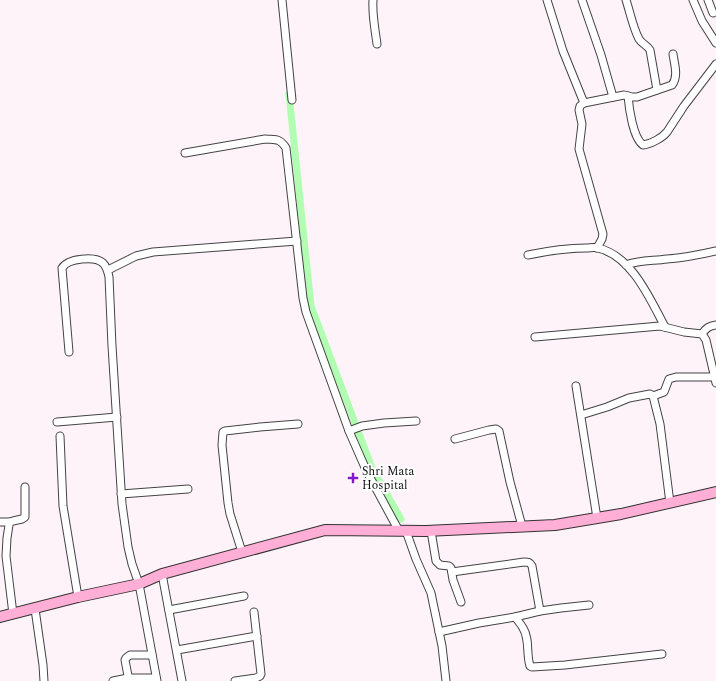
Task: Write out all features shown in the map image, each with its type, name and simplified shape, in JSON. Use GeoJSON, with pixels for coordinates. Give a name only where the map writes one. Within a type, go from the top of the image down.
{"type":"FeatureCollection","features":[{"type":"Feature","properties":{"kind":"street"},"geometry":{"type":"LineString","coordinates":[[282,0],[292,100]]}},
{"type":"Feature","properties":{"kind":"street"},"geometry":{"type":"LineString","coordinates":[[373,0],[377,44]]}},
{"type":"Feature","properties":{"kind":"street"},"geometry":{"type":"LineString","coordinates":[[547,0],[563,51],[584,103]]}},
{"type":"Feature","properties":{"kind":"street"},"geometry":{"type":"LineString","coordinates":[[582,0],[601,55],[613,97]]}},
{"type":"Feature","properties":{"kind":"street"},"geometry":{"type":"LineString","coordinates":[[626,0],[638,38],[650,50],[657,90]]}},
{"type":"Feature","properties":{"kind":"street"},"geometry":{"type":"LineString","coordinates":[[693,0],[702,20],[716,42]]}},
{"type":"Feature","properties":{"kind":"street"},"geometry":{"type":"LineString","coordinates":[[708,0],[713,13]]}},
{"type":"Feature","properties":{"kind":"street"},"geometry":{"type":"LineString","coordinates":[[597,248],[603,234],[579,149],[582,124],[579,110],[580,106],[584,103],[624,95],[637,97],[672,85],[676,77],[673,54]]}},
{"type":"Feature","properties":{"kind":"street"},"geometry":{"type":"LineString","coordinates":[[628,96],[631,116],[638,140],[643,145],[647,145],[667,132],[684,106],[716,64]]}},
{"type":"Feature","properties":{"kind":"street"},"geometry":{"type":"LineString","coordinates":[[184,153],[265,139],[282,142],[286,148],[303,298],[306,312],[353,430],[367,472],[402,531],[431,593],[442,646],[446,681]]}},
{"type":"Feature","properties":{"kind":"street"},"geometry":{"type":"LineString","coordinates":[[108,270],[136,256],[153,252],[297,241]]}},
{"type":"Feature","properties":{"kind":"street"},"geometry":{"type":"LineString","coordinates":[[528,255],[562,249],[597,248],[611,253],[626,264],[636,275],[665,327]]}},
{"type":"Feature","properties":{"kind":"street"},"geometry":{"type":"LineString","coordinates":[[626,264],[640,261],[684,258],[716,251]]}},
{"type":"Feature","properties":{"kind":"street"},"geometry":{"type":"LineString","coordinates":[[69,352],[62,268],[69,261],[88,258],[95,259],[105,264],[108,270],[122,494],[128,547],[139,584],[156,679],[113,681]]}},
{"type":"Feature","properties":{"kind":"street"},"geometry":{"type":"LineString","coordinates":[[702,334],[708,327],[716,325]]}},
{"type":"Feature","properties":{"kind":"street"},"geometry":{"type":"LineString","coordinates":[[536,337],[660,326],[684,332],[702,334],[706,340],[715,380],[676,377],[669,378],[664,392],[653,396],[650,394],[628,398],[607,407],[581,415]]}},
{"type":"Feature","properties":{"kind":"street"},"geometry":{"type":"LineString","coordinates":[[576,386],[597,518]]}},
{"type":"Feature","properties":{"kind":"street"},"geometry":{"type":"LineString","coordinates":[[653,396],[660,424],[670,503]]}},
{"type":"Feature","properties":{"kind":"street"},"geometry":{"type":"LineString","coordinates":[[57,422],[117,417]]}},
{"type":"Feature","properties":{"kind":"street"},"geometry":{"type":"LineString","coordinates":[[353,430],[384,423],[416,421]]}},
{"type":"Feature","properties":{"kind":"street"},"geometry":{"type":"LineString","coordinates":[[242,552],[228,503],[222,445],[223,432],[298,424]]}},
{"type":"Feature","properties":{"kind":"street"},"geometry":{"type":"LineString","coordinates":[[456,438],[489,430],[496,429],[499,431],[510,482],[522,526]]}},
{"type":"Feature","properties":{"kind":"street"},"geometry":{"type":"LineString","coordinates":[[60,436],[63,506],[78,597]]}},
{"type":"Feature","properties":{"kind":"street"},"geometry":{"type":"LineString","coordinates":[[0,522],[10,522],[25,517],[25,487]]}},
{"type":"Feature","properties":{"kind":"street"},"geometry":{"type":"LineString","coordinates":[[122,494],[188,488]]}},
{"type":"Feature","properties":{"kind":"street"},"geometry":{"type":"LineString","coordinates":[[0,617],[78,597],[139,584],[162,574],[325,530],[431,531],[555,525],[621,514],[716,492]]}},
{"type":"Feature","properties":{"kind":"street"},"geometry":{"type":"LineString","coordinates":[[10,522],[6,556],[12,614]]}},
{"type":"Feature","properties":{"kind":"street"},"geometry":{"type":"LineString","coordinates":[[431,531],[436,561],[440,565],[450,566],[453,580],[461,602]]}},
{"type":"Feature","properties":{"kind":"street"},"geometry":{"type":"LineString","coordinates":[[452,572],[528,562],[532,566],[540,611]]}},
{"type":"Feature","properties":{"kind":"street"},"geometry":{"type":"LineString","coordinates":[[162,574],[182,681]]}},
{"type":"Feature","properties":{"kind":"street"},"geometry":{"type":"LineString","coordinates":[[169,610],[244,596]]}},
{"type":"Feature","properties":{"kind":"street"},"geometry":{"type":"LineString","coordinates":[[439,632],[479,623],[515,618],[540,611],[589,605]]}},
{"type":"Feature","properties":{"kind":"street"},"geometry":{"type":"LineString","coordinates":[[34,609],[43,665],[44,681]]}},
{"type":"Feature","properties":{"kind":"street"},"geometry":{"type":"LineString","coordinates":[[235,681],[257,680],[260,676],[261,670],[254,612]]}},
{"type":"Feature","properties":{"kind":"street"},"geometry":{"type":"LineString","coordinates":[[515,618],[525,631],[527,638],[528,660],[530,666],[532,667],[565,665],[662,654]]}},
{"type":"Feature","properties":{"kind":"street"},"geometry":{"type":"LineString","coordinates":[[177,650],[257,636]]}},
{"type":"Feature","properties":{"kind":"street"},"geometry":{"type":"LineString","coordinates":[[129,680],[125,660],[127,656],[152,655]]}},
{"type":"Feature","properties":{"kind":"waterway"},"geometry":{"type":"LineString","coordinates":[[289,94],[311,306],[372,468],[401,519]]}},
{"type":"Feature","properties":{"kind":"place","name":"Shri Mata Hospital"},"geometry":{"type":"Point","coordinates":[353,478]}}]}
